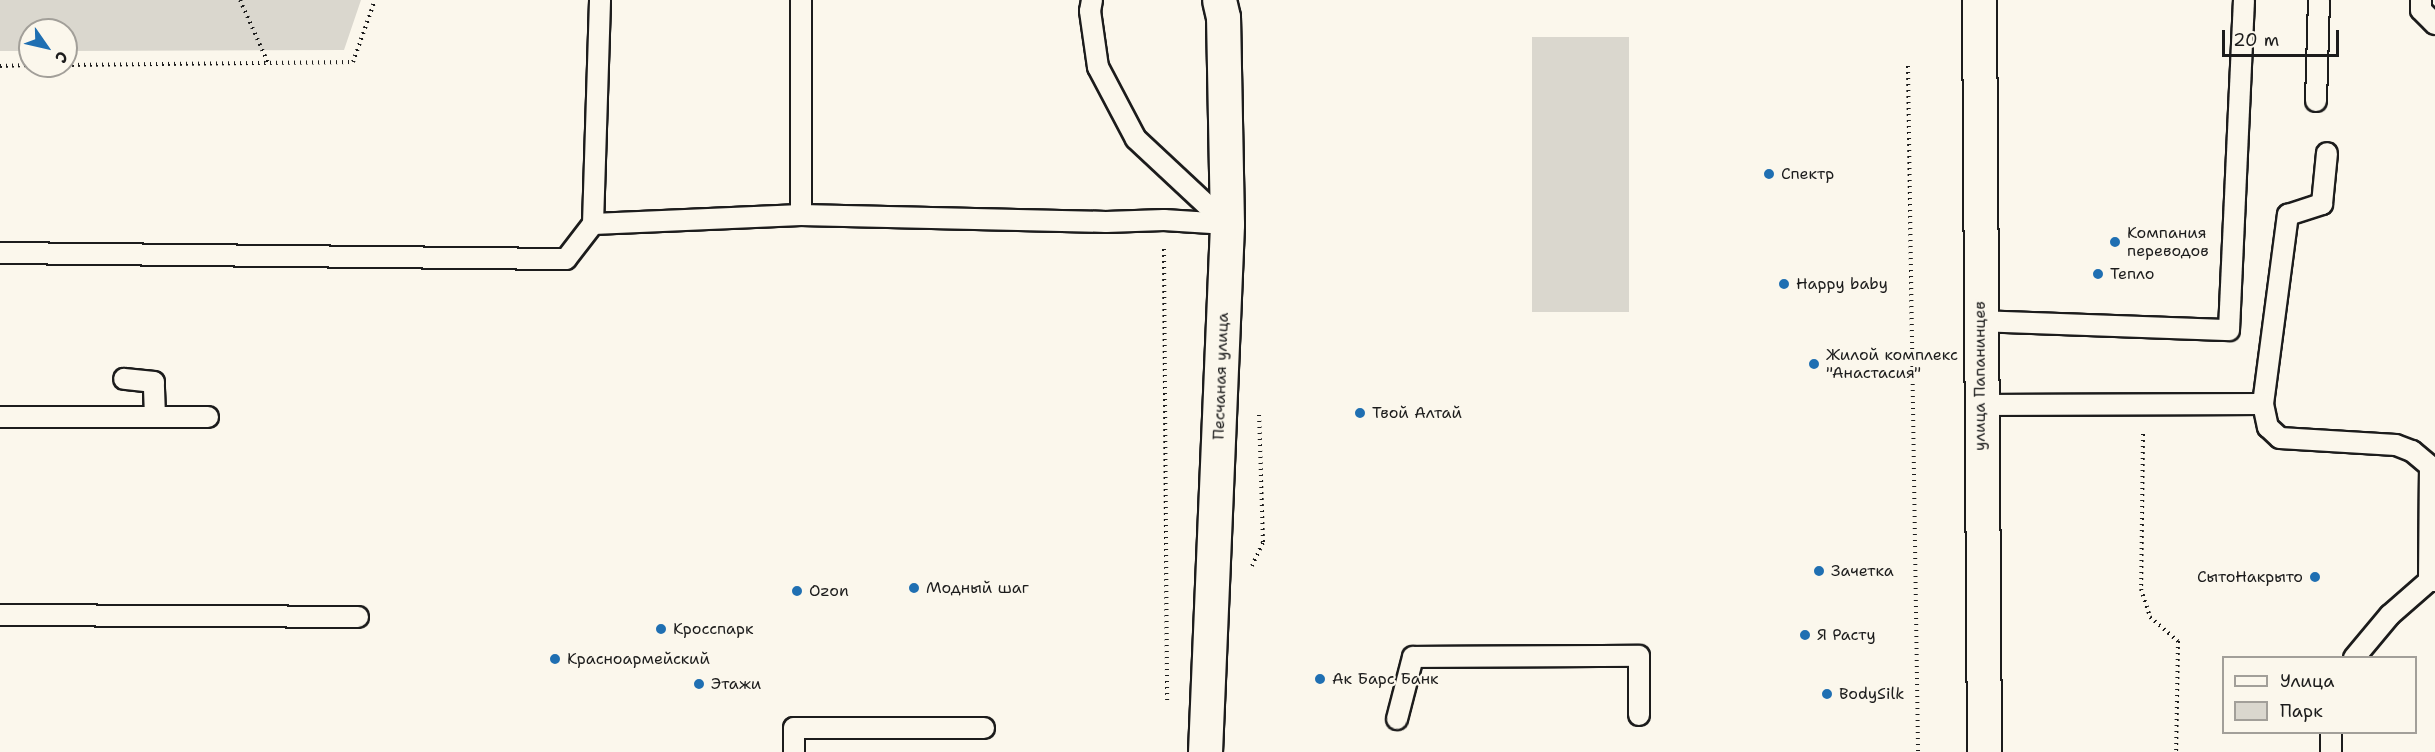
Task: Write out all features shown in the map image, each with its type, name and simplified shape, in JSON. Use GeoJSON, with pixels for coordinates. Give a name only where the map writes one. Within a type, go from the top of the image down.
{"type":"FeatureCollection","features":[{"type":"Feature","properties":{"kind":"street","name":"улица Папанинцев"},"geometry":{"type":"LineString","coordinates":[[1979,0],[1984,752]]}},
{"type":"Feature","properties":{"kind":"street","name":"Песчаная улица"},"geometry":{"type":"LineString","coordinates":[[1205,752],[1227,224],[1222,6]]}},
{"type":"Feature","properties":{"kind":"lane"},"geometry":{"type":"LineString","coordinates":[[0,253],[566,259],[593,224],[600,0]]}},
{"type":"Feature","properties":{"kind":"lane"},"geometry":{"type":"LineString","coordinates":[[801,0],[801,215]]}},
{"type":"Feature","properties":{"kind":"lane"},"geometry":{"type":"LineString","coordinates":[[1092,0],[1090,11],[1098,67],[1136,139],[1227,224]]}},
{"type":"Feature","properties":{"kind":"lane"},"geometry":{"type":"LineString","coordinates":[[1980,321],[2229,330],[2244,0]]}},
{"type":"Feature","properties":{"kind":"lane"},"geometry":{"type":"LineString","coordinates":[[2316,101],[2319,0]]}},
{"type":"Feature","properties":{"kind":"lane"},"geometry":{"type":"LineString","coordinates":[[2421,0],[2421,10],[2435,24]]}},
{"type":"Feature","properties":{"kind":"lane"},"geometry":{"type":"LineString","coordinates":[[2327,153],[2322,204],[2289,215],[2263,404],[2268,428],[2280,438],[2396,445],[2412,451],[2430,466],[2432,581],[2390,615],[2355,656]]}},
{"type":"Feature","properties":{"kind":"lane"},"geometry":{"type":"LineString","coordinates":[[593,224],[801,215],[1106,222],[1164,220],[1227,224]]}},
{"type":"Feature","properties":{"kind":"lane"},"geometry":{"type":"LineString","coordinates":[[124,379],[147,379],[154,382],[155,417]]}},
{"type":"Feature","properties":{"kind":"lane"},"geometry":{"type":"LineString","coordinates":[[1980,405],[2263,404]]}},
{"type":"Feature","properties":{"kind":"lane"},"geometry":{"type":"LineString","coordinates":[[0,417],[208,417]]}},
{"type":"Feature","properties":{"kind":"lane"},"geometry":{"type":"LineString","coordinates":[[0,615],[358,617]]}},
{"type":"Feature","properties":{"kind":"lane"},"geometry":{"type":"LineString","coordinates":[[1397,719],[1413,657],[1639,656],[1639,715]]}},
{"type":"Feature","properties":{"kind":"lane"},"geometry":{"type":"LineString","coordinates":[[794,752],[794,728],[984,728]]}},
{"type":"Feature","properties":{"kind":"lane"},"geometry":{"type":"LineString","coordinates":[[2331,734],[2331,752]]}},
{"type":"Feature","properties":{"kind":"path"},"geometry":{"type":"LineString","coordinates":[[240,0],[268,63]]}},
{"type":"Feature","properties":{"kind":"path"},"geometry":{"type":"LineString","coordinates":[[78,65],[354,62],[375,0]]}},
{"type":"Feature","properties":{"kind":"path"},"geometry":{"type":"LineString","coordinates":[[0,66],[18,65]]}},
{"type":"Feature","properties":{"kind":"path"},"geometry":{"type":"LineString","coordinates":[[1908,66],[1918,752]]}},
{"type":"Feature","properties":{"kind":"path"},"geometry":{"type":"LineString","coordinates":[[1164,220],[1168,705]]}},
{"type":"Feature","properties":{"kind":"path"},"geometry":{"type":"LineString","coordinates":[[2144,404],[2141,590],[2150,617],[2178,641],[2176,752]]}},
{"type":"Feature","properties":{"kind":"green space"},"geometry":{"type":"Polygon","coordinates":[[[0,0],[361,0],[344,50],[78,51],[78,18],[18,18],[18,51],[0,51],[0,0]]]}},
{"type":"Feature","properties":{"kind":"green space"},"geometry":{"type":"Polygon","coordinates":[[[1532,37],[1629,37],[1629,312],[1532,312],[1532,37]]]}},
{"type":"Feature","properties":{"kind":"place","name":"Спектр"},"geometry":{"type":"Point","coordinates":[1769,174]}},
{"type":"Feature","properties":{"kind":"place","name":"Компания переводов"},"geometry":{"type":"Point","coordinates":[2115,242]}},
{"type":"Feature","properties":{"kind":"place","name":"Тепло"},"geometry":{"type":"Point","coordinates":[2098,274]}},
{"type":"Feature","properties":{"kind":"place","name":"Happy baby"},"geometry":{"type":"Point","coordinates":[1784,284]}},
{"type":"Feature","properties":{"kind":"place","name":"Жилой комплекс \"Анастасия\""},"geometry":{"type":"Point","coordinates":[1814,364]}},
{"type":"Feature","properties":{"kind":"place","name":"Твой Алтай"},"geometry":{"type":"Point","coordinates":[1360,413]}},
{"type":"Feature","properties":{"kind":"place","name":"Зачетка"},"geometry":{"type":"Point","coordinates":[1819,571]}},
{"type":"Feature","properties":{"kind":"place","name":"СытоНакрыто"},"geometry":{"type":"Point","coordinates":[2315,577]}},
{"type":"Feature","properties":{"kind":"place","name":"Модный шаг"},"geometry":{"type":"Point","coordinates":[914,588]}},
{"type":"Feature","properties":{"kind":"place","name":"Ozon"},"geometry":{"type":"Point","coordinates":[797,591]}},
{"type":"Feature","properties":{"kind":"place","name":"Кросспарк"},"geometry":{"type":"Point","coordinates":[661,629]}},
{"type":"Feature","properties":{"kind":"place","name":"Я Расту"},"geometry":{"type":"Point","coordinates":[1805,635]}},
{"type":"Feature","properties":{"kind":"place","name":"Красноармейский"},"geometry":{"type":"Point","coordinates":[555,659]}},
{"type":"Feature","properties":{"kind":"place","name":"Ак Барс Банк"},"geometry":{"type":"Point","coordinates":[1320,679]}},
{"type":"Feature","properties":{"kind":"place","name":"Этажи"},"geometry":{"type":"Point","coordinates":[699,684]}},
{"type":"Feature","properties":{"kind":"place","name":"BodySilk"},"geometry":{"type":"Point","coordinates":[1827,694]}}]}
